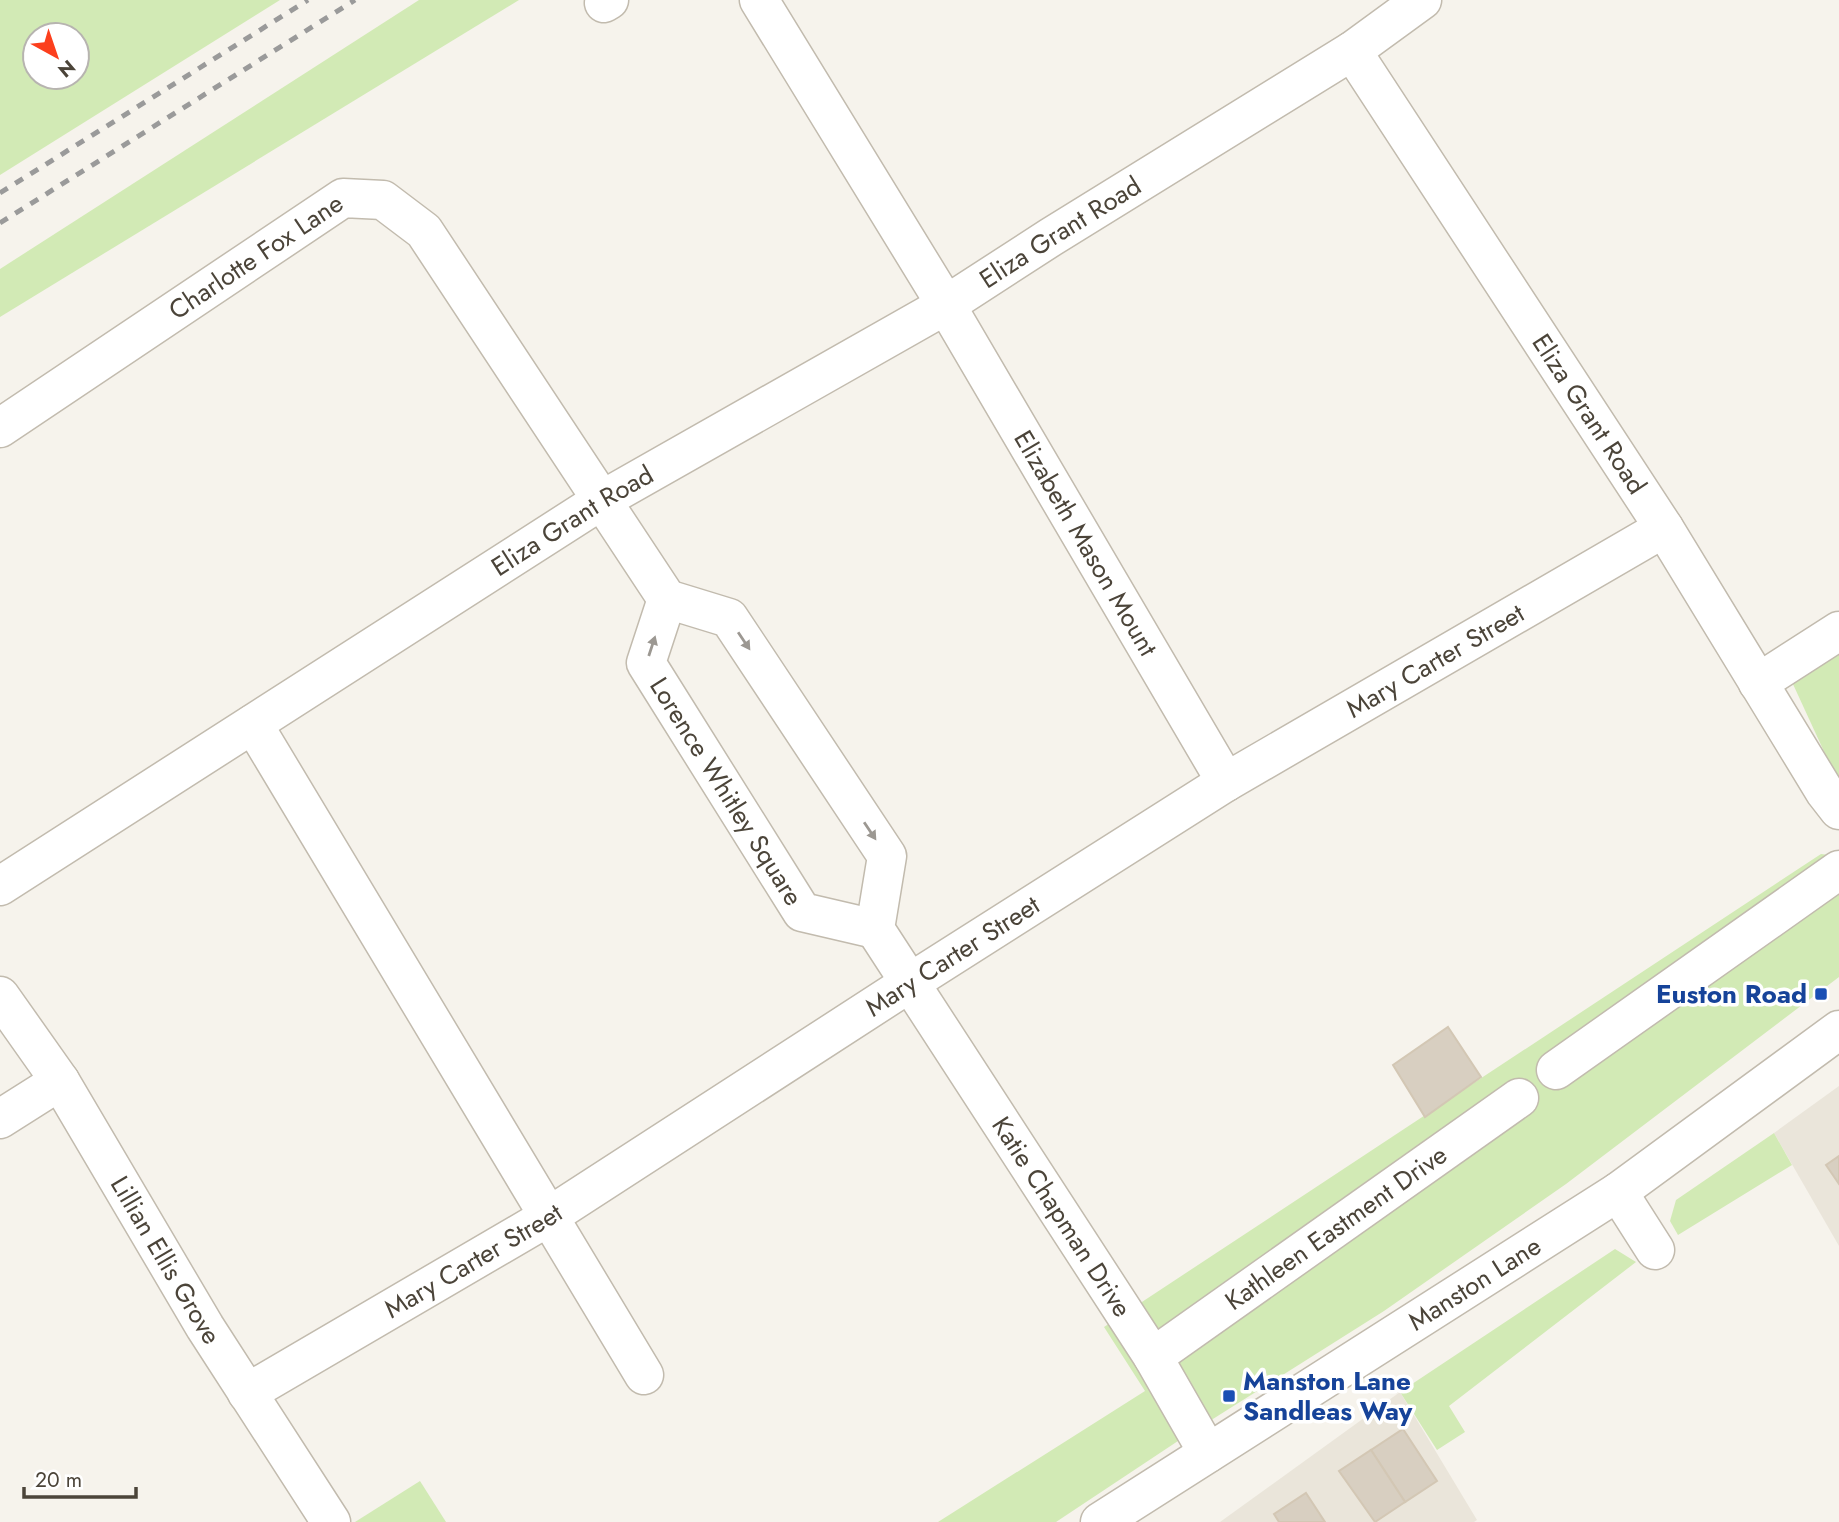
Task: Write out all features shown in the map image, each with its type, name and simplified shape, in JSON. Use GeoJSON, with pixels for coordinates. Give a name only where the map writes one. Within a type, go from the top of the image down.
{"type":"FeatureCollection","features":[{"type":"Feature","properties":{"kind":"street","name":"Elizabeth Mason Mount"},"geometry":{"type":"LineString","coordinates":[[759,0],[946,305],[1226,782]]}},
{"type":"Feature","properties":{"kind":"street"},"geometry":{"type":"LineString","coordinates":[[1352,51],[1422,0]]}},
{"type":"Feature","properties":{"kind":"street","name":"Eliza Grant Road"},"geometry":{"type":"LineString","coordinates":[[0,886],[602,500],[946,305],[1352,51],[1664,528],[1825,792],[1839,810]]}},
{"type":"Feature","properties":{"kind":"street","name":"Charlotte Fox Lane"},"geometry":{"type":"LineString","coordinates":[[0,428],[343,198],[383,200],[424,231],[602,500]]}},
{"type":"Feature","properties":{"kind":"street"},"geometry":{"type":"LineString","coordinates":[[602,500],[667,599],[729,618],[887,856],[875,929],[911,982]]}},
{"type":"Feature","properties":{"kind":"street","name":"Mary Carter Street"},"geometry":{"type":"LineString","coordinates":[[247,1393],[548,1217],[1226,782],[1664,528]]}},
{"type":"Feature","properties":{"kind":"street","name":"Lorence Whitley Square"},"geometry":{"type":"LineString","coordinates":[[667,599],[646,663],[802,912],[875,929]]}},
{"type":"Feature","properties":{"kind":"street"},"geometry":{"type":"LineString","coordinates":[[1758,683],[1839,631]]}},
{"type":"Feature","properties":{"kind":"street"},"geometry":{"type":"LineString","coordinates":[[253,724],[644,1375]]}},
{"type":"Feature","properties":{"kind":"street"},"geometry":{"type":"LineString","coordinates":[[1556,1070],[1839,870]]}},
{"type":"Feature","properties":{"kind":"street","name":"Katie Chapman Drive"},"geometry":{"type":"LineString","coordinates":[[911,982],[1153,1357],[1208,1453]]}},
{"type":"Feature","properties":{"kind":"street","name":"Lillian Ellis Grove"},"geometry":{"type":"LineString","coordinates":[[0,996],[60,1081],[205,1327],[331,1522]]}},
{"type":"Feature","properties":{"kind":"street","name":"Manston Lane"},"geometry":{"type":"LineString","coordinates":[[1100,1522],[1618,1192],[1839,1030]]}},
{"type":"Feature","properties":{"kind":"street"},"geometry":{"type":"LineString","coordinates":[[0,1119],[60,1081]]}},
{"type":"Feature","properties":{"kind":"street","name":"Kathleen Eastment Drive"},"geometry":{"type":"LineString","coordinates":[[1153,1357],[1519,1098]]}},
{"type":"Feature","properties":{"kind":"street"},"geometry":{"type":"LineString","coordinates":[[1618,1192],[1656,1250]]}},
{"type":"Feature","properties":{"kind":"shaded area"},"geometry":{"type":"Polygon","coordinates":[[[1839,1086],[1839,1246],[1774,1133],[1839,1086]]]}},
{"type":"Feature","properties":{"kind":"shaded area"},"geometry":{"type":"Polygon","coordinates":[[[1400,1392],[1477,1520],[1220,1522],[1400,1392]]]}},
{"type":"Feature","properties":{"kind":"green space"},"geometry":{"type":"Polygon","coordinates":[[[0,0],[280,0],[0,175],[0,0]]]}},
{"type":"Feature","properties":{"kind":"green space"},"geometry":{"type":"Polygon","coordinates":[[[419,0],[519,0],[0,317],[0,269],[419,0]]]}},
{"type":"Feature","properties":{"kind":"green space"},"geometry":{"type":"Polygon","coordinates":[[[1839,653],[1839,784],[1792,682],[1839,653]]]}},
{"type":"Feature","properties":{"kind":"green space"},"geometry":{"type":"Polygon","coordinates":[[[1821,854],[1839,856],[1839,977],[1566,1184],[1384,1311],[1178,1441],[1056,1522],[938,1522],[1145,1391],[1104,1327],[1821,854]]]}},
{"type":"Feature","properties":{"kind":"green space"},"geometry":{"type":"Polygon","coordinates":[[[1774,1133],[1792,1165],[1678,1235],[1670,1221],[1676,1200],[1774,1133]]]}},
{"type":"Feature","properties":{"kind":"green space"},"geometry":{"type":"Polygon","coordinates":[[[1615,1249],[1636,1262],[1449,1406],[1465,1432],[1437,1450],[1400,1392],[1615,1249]]]}},
{"type":"Feature","properties":{"kind":"green space"},"geometry":{"type":"Polygon","coordinates":[[[420,1481],[446,1522],[355,1522],[420,1481]]]}},
{"type":"Feature","properties":{"kind":"building"},"geometry":{"type":"Polygon","coordinates":[[[1448,1027],[1481,1077],[1425,1117],[1393,1065],[1448,1027]]]}},
{"type":"Feature","properties":{"kind":"building"},"geometry":{"type":"Polygon","coordinates":[[[1839,1156],[1839,1184],[1826,1165],[1839,1156]]]}},
{"type":"Feature","properties":{"kind":"building"},"geometry":{"type":"Polygon","coordinates":[[[1403,1429],[1437,1481],[1405,1502],[1371,1450],[1403,1429]]]}},
{"type":"Feature","properties":{"kind":"building"},"geometry":{"type":"Polygon","coordinates":[[[1371,1450],[1405,1502],[1375,1522],[1339,1471],[1371,1450]]]}},
{"type":"Feature","properties":{"kind":"building"},"geometry":{"type":"Polygon","coordinates":[[[1306,1493],[1325,1522],[1279,1522],[1274,1514],[1306,1493]]]}},
{"type":"Feature","properties":{"kind":"railway"},"geometry":{"type":"LineString","coordinates":[[0,193],[308,0]]}},
{"type":"Feature","properties":{"kind":"railway"},"geometry":{"type":"LineString","coordinates":[[0,223],[355,0]]}},
{"type":"Feature","properties":{"kind":"place","name":"Euston Road"},"geometry":{"type":"Point","coordinates":[1821,994]}},
{"type":"Feature","properties":{"kind":"place","name":"Manston Lane Sandleas Way"},"geometry":{"type":"Point","coordinates":[1229,1396]}}]}
